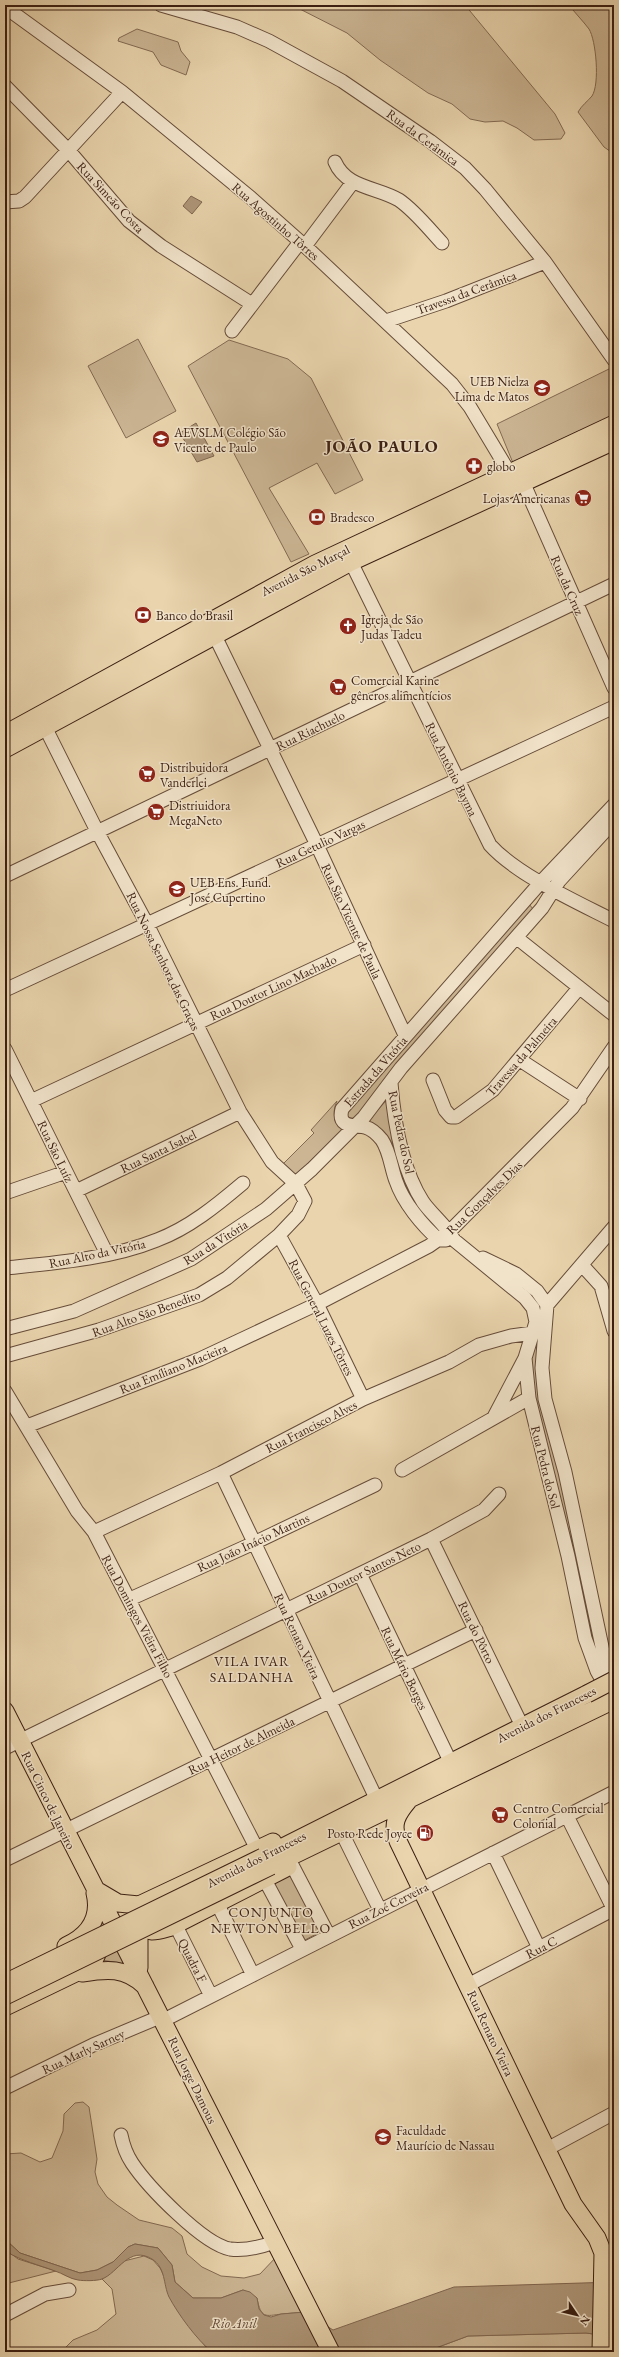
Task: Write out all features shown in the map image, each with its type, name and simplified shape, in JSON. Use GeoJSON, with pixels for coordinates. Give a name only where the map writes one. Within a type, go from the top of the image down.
{"type":"FeatureCollection","features":[{"type":"Feature","properties":{"kind":"main road","name":"Avenida São Marçal"},"geometry":{"type":"LineString","coordinates":[[5,734],[315,564],[614,424]]}},
{"type":"Feature","properties":{"kind":"main road","name":"Avenida São Marçal"},"geometry":{"type":"LineString","coordinates":[[5,749],[214,634],[351,562],[523,482],[613,445]]}},
{"type":"Feature","properties":{"kind":"main road","name":"Avenida dos Franceses"},"geometry":{"type":"LineString","coordinates":[[5,1996],[264,1863],[376,1798],[614,1680]]}},
{"type":"Feature","properties":{"kind":"main road","name":"Avenida dos Franceses"},"geometry":{"type":"LineString","coordinates":[[5,1983],[264,1863],[342,1833],[614,1700]]}},
{"type":"Feature","properties":{"kind":"main road","name":"Rua Cinco de Janeiro"},"geometry":{"type":"LineString","coordinates":[[5,1711],[12,1744],[65,1831],[94,1889]]}},
{"type":"Feature","properties":{"kind":"main road","name":"Rua Renato Vieira"},"geometry":{"type":"LineString","coordinates":[[408,1801],[397,1816],[394,1832],[574,2204],[597,2238],[603,2253],[604,2264],[601,2352]]}},
{"type":"Feature","properties":{"kind":"main road"},"geometry":{"type":"LineString","coordinates":[[94,1889],[115,1902],[126,1905],[139,1905],[264,1863],[292,1865],[342,1833]]}},
{"type":"Feature","properties":{"kind":"main road"},"geometry":{"type":"LineString","coordinates":[[139,1919],[140,1926],[149,1931],[160,1930],[176,1924],[217,1904],[264,1863]]}},
{"type":"Feature","properties":{"kind":"main road"},"geometry":{"type":"LineString","coordinates":[[5,1974],[77,1941],[88,1930],[95,1916],[97,1907],[94,1889]]}},
{"type":"Feature","properties":{"kind":"main road","name":"Rua Jorge Damous"},"geometry":{"type":"LineString","coordinates":[[94,1889],[139,1971],[331,2352]]}},
{"type":"Feature","properties":{"kind":"main road"},"geometry":{"type":"LineString","coordinates":[[139,1971],[139,1919],[144,1908],[153,1900]]}},
{"type":"Feature","properties":{"kind":"main road"},"geometry":{"type":"LineString","coordinates":[[5,2007],[92,1965],[98,1956],[96,1948],[91,1942],[77,1941]]}},
{"type":"Feature","properties":{"kind":"main road"},"geometry":{"type":"LineString","coordinates":[[76,1974],[108,1969],[120,1970],[134,1977],[148,1990]]}},
{"type":"Feature","properties":{"kind":"street","name":"Rua da Cerâmica"},"geometry":{"type":"LineString","coordinates":[[161,5],[238,27],[269,41],[342,81],[391,113],[465,168],[545,262],[614,360]]}},
{"type":"Feature","properties":{"kind":"street","name":"Rua Agostinho Tôrres"},"geometry":{"type":"LineString","coordinates":[[5,8],[122,92],[251,198],[303,244],[386,321],[462,395],[509,472]]}},
{"type":"Feature","properties":{"kind":"street","name":"Rua Simeão Costa"},"geometry":{"type":"LineString","coordinates":[[5,86],[69,151],[129,221],[144,233],[252,304]]}},
{"type":"Feature","properties":{"kind":"street"},"geometry":{"type":"LineString","coordinates":[[5,202],[19,201],[25,197],[122,92]]}},
{"type":"Feature","properties":{"kind":"street"},"geometry":{"type":"LineString","coordinates":[[334,162],[338,169],[353,182],[398,200],[442,243]]}},
{"type":"Feature","properties":{"kind":"street"},"geometry":{"type":"LineString","coordinates":[[232,330],[353,182]]}},
{"type":"Feature","properties":{"kind":"street","name":"Travessa da Cerâmica"},"geometry":{"type":"LineString","coordinates":[[386,321],[453,299],[545,262]]}},
{"type":"Feature","properties":{"kind":"street"},"geometry":{"type":"LineString","coordinates":[[509,472],[523,482]]}},
{"type":"Feature","properties":{"kind":"street","name":"Rua da Cruz"},"geometry":{"type":"LineString","coordinates":[[523,482],[614,688]]}},
{"type":"Feature","properties":{"kind":"street","name":"Rua Antônio Bayma"},"geometry":{"type":"LineString","coordinates":[[351,562],[490,845],[506,859],[553,890],[614,921]]}},
{"type":"Feature","properties":{"kind":"street","name":"Rua Riachuelo"},"geometry":{"type":"LineString","coordinates":[[5,876],[614,584]]}},
{"type":"Feature","properties":{"kind":"street","name":"Rua São Vicente de Paula"},"geometry":{"type":"LineString","coordinates":[[214,634],[318,845],[405,1035]]}},
{"type":"Feature","properties":{"kind":"street","name":"Rua Getulio Vargas"},"geometry":{"type":"LineString","coordinates":[[5,990],[614,707]]}},
{"type":"Feature","properties":{"kind":"street","name":"Rua Nossa Senhora das Graças"},"geometry":{"type":"LineString","coordinates":[[46,727],[97,831],[147,924],[195,1024],[240,1112],[272,1162],[296,1184]]}},
{"type":"Feature","properties":{"kind":"street","name":"Estrada da Vitória"},"geometry":{"type":"LineString","coordinates":[[614,805],[542,882],[405,1035],[342,1109],[342,1119],[354,1127],[391,1083],[400,1068],[518,938],[542,908],[559,881],[614,821]]}},
{"type":"Feature","properties":{"kind":"street"},"geometry":{"type":"LineString","coordinates":[[518,938],[614,1015]]}},
{"type":"Feature","properties":{"kind":"street","name":"Rua Doutor Lino Machado"},"geometry":{"type":"LineString","coordinates":[[31,1101],[364,945]]}},
{"type":"Feature","properties":{"kind":"street","name":"Travessa da Palmeira"},"geometry":{"type":"LineString","coordinates":[[433,1080],[444,1110],[450,1117],[454,1118],[494,1090],[580,988]]}},
{"type":"Feature","properties":{"kind":"street","name":"Rua Gonçalves Dias"},"geometry":{"type":"LineString","coordinates":[[317,1304],[447,1237],[580,1098],[614,1047]]}},
{"type":"Feature","properties":{"kind":"street","name":"Rua São Luíz"},"geometry":{"type":"LineString","coordinates":[[5,1049],[107,1254]]}},
{"type":"Feature","properties":{"kind":"street"},"geometry":{"type":"LineString","coordinates":[[520,1060],[580,1098]]}},
{"type":"Feature","properties":{"kind":"street","name":"Rua Pedra do Sol"},"geometry":{"type":"LineString","coordinates":[[391,1083],[403,1152],[412,1180],[429,1210],[447,1237]]}},
{"type":"Feature","properties":{"kind":"street","name":"Rua Santa Isabel"},"geometry":{"type":"LineString","coordinates":[[76,1191],[240,1112]]}},
{"type":"Feature","properties":{"kind":"street","name":"Rua Pedra do Sol"},"geometry":{"type":"LineString","coordinates":[[354,1127],[365,1127],[379,1137],[386,1150],[399,1188],[419,1218],[473,1254],[529,1302],[534,1310],[538,1326],[545,1399],[565,1472],[604,1656],[614,1680]]}},
{"type":"Feature","properties":{"kind":"street","name":"Rua da Vitória"},"geometry":{"type":"LineString","coordinates":[[5,1329],[74,1311],[191,1259],[266,1209],[296,1184],[354,1127]]}},
{"type":"Feature","properties":{"kind":"street"},"geometry":{"type":"LineString","coordinates":[[5,1193],[66,1172]]}},
{"type":"Feature","properties":{"kind":"street","name":"Rua Alto da Vitória"},"geometry":{"type":"LineString","coordinates":[[5,1268],[54,1263],[107,1254],[157,1240],[174,1232],[214,1207],[243,1183]]}},
{"type":"Feature","properties":{"kind":"street","name":"Rua Alto São Benedito"},"geometry":{"type":"LineString","coordinates":[[5,1356],[99,1330],[199,1295],[227,1278],[279,1235],[304,1206],[304,1196],[296,1184]]}},
{"type":"Feature","properties":{"kind":"street"},"geometry":{"type":"LineString","coordinates":[[546,1305],[614,1227]]}},
{"type":"Feature","properties":{"kind":"street","name":"Rua General Luzes Tôrres"},"geometry":{"type":"LineString","coordinates":[[279,1235],[317,1304],[363,1399]]}},
{"type":"Feature","properties":{"kind":"street","name":"Rua Pedra do Sol"},"geometry":{"type":"LineString","coordinates":[[473,1254],[501,1265],[516,1274],[537,1291],[546,1305],[525,1358],[529,1398],[570,1564],[585,1638],[602,1681],[614,1700]]}},
{"type":"Feature","properties":{"kind":"street"},"geometry":{"type":"LineString","coordinates":[[582,1264],[601,1286],[614,1331]]}},
{"type":"Feature","properties":{"kind":"street","name":"Rua Emíliano Macieira"},"geometry":{"type":"LineString","coordinates":[[26,1426],[200,1359],[317,1304]]}},
{"type":"Feature","properties":{"kind":"street","name":"Rua Francisco Alves"},"geometry":{"type":"LineString","coordinates":[[94,1532],[221,1472],[363,1399],[449,1362],[479,1345],[511,1336],[538,1326]]}},
{"type":"Feature","properties":{"kind":"street"},"geometry":{"type":"LineString","coordinates":[[494,1417],[525,1358]]}},
{"type":"Feature","properties":{"kind":"street","name":"Rua Domingos Viêira Filho"},"geometry":{"type":"LineString","coordinates":[[5,1391],[77,1511],[94,1532],[130,1598],[264,1863],[302,1949]]}},
{"type":"Feature","properties":{"kind":"street"},"geometry":{"type":"LineString","coordinates":[[402,1470],[472,1432],[494,1417],[529,1398]]}},
{"type":"Feature","properties":{"kind":"street","name":"Rua Renato Vieira"},"geometry":{"type":"LineString","coordinates":[[221,1472],[376,1798]]}},
{"type":"Feature","properties":{"kind":"street","name":"Rua João Inácio Martins"},"geometry":{"type":"LineString","coordinates":[[130,1598],[254,1543],[375,1484]]}},
{"type":"Feature","properties":{"kind":"street","name":"Rua Doutor Santos Neto"},"geometry":{"type":"LineString","coordinates":[[12,1744],[431,1539],[484,1510],[499,1494]]}},
{"type":"Feature","properties":{"kind":"street","name":"Rua do Pôrto"},"geometry":{"type":"LineString","coordinates":[[431,1539],[522,1726]]}},
{"type":"Feature","properties":{"kind":"street"},"geometry":{"type":"LineString","coordinates":[[570,1564],[575,1570],[580,1584],[585,1584],[589,1581]]}},
{"type":"Feature","properties":{"kind":"street","name":"Rua Mário Borges"},"geometry":{"type":"LineString","coordinates":[[360,1574],[450,1762]]}},
{"type":"Feature","properties":{"kind":"street","name":"Rua Heitor de Almeida"},"geometry":{"type":"LineString","coordinates":[[5,1860],[476,1630]]}},
{"type":"Feature","properties":{"kind":"street","name":"Rua Zoé Cerveira"},"geometry":{"type":"LineString","coordinates":[[163,2018],[253,1975],[614,1792]]}},
{"type":"Feature","properties":{"kind":"street"},"geometry":{"type":"LineString","coordinates":[[567,1816],[614,1909]]}},
{"type":"Feature","properties":{"kind":"street"},"geometry":{"type":"LineString","coordinates":[[342,1833],[380,1910]]}},
{"type":"Feature","properties":{"kind":"street"},"geometry":{"type":"LineString","coordinates":[[493,1853],[539,1948]]}},
{"type":"Feature","properties":{"kind":"street"},"geometry":{"type":"LineString","coordinates":[[292,1865],[329,1936]]}},
{"type":"Feature","properties":{"kind":"street"},"geometry":{"type":"LineString","coordinates":[[217,1904],[253,1975]]}},
{"type":"Feature","properties":{"kind":"street","name":"Rua C"},"geometry":{"type":"LineString","coordinates":[[468,1985],[614,1909]]}},
{"type":"Feature","properties":{"kind":"street","name":"Quadra F"},"geometry":{"type":"LineString","coordinates":[[176,1924],[211,1996]]}},
{"type":"Feature","properties":{"kind":"street","name":"Rua Marly Sarney"},"geometry":{"type":"LineString","coordinates":[[5,2088],[93,2045],[163,2018]]}},
{"type":"Feature","properties":{"kind":"street"},"geometry":{"type":"LineString","coordinates":[[547,2149],[614,2114]]}},
{"type":"Feature","properties":{"kind":"street"},"geometry":{"type":"LineString","coordinates":[[121,2135],[124,2151],[132,2163],[171,2206],[206,2238],[216,2244],[230,2249],[261,2247],[275,2242]]}},
{"type":"Feature","properties":{"kind":"street"},"geometry":{"type":"LineString","coordinates":[[5,2314],[45,2294],[68,2290]]}},
{"type":"Feature","properties":{"kind":"shaded area"},"geometry":{"type":"Polygon","coordinates":[[[292,5],[465,5],[555,114],[565,133],[561,139],[534,140],[517,128],[503,121],[485,122],[470,119],[452,104],[428,93],[380,60],[347,33],[292,5]]]}},
{"type":"Feature","properties":{"kind":"shaded area"},"geometry":{"type":"Polygon","coordinates":[[[569,5],[614,5],[614,154],[604,147],[578,112],[592,96],[596,82],[596,62],[594,42],[589,29],[569,5]]]}},
{"type":"Feature","properties":{"kind":"shaded area"},"geometry":{"type":"Polygon","coordinates":[[[137,29],[178,42],[181,51],[190,62],[186,75],[161,65],[153,52],[118,41],[119,38],[137,29]]]}},
{"type":"Feature","properties":{"kind":"shaded area"},"geometry":{"type":"Polygon","coordinates":[[[138,339],[176,411],[126,438],[88,366],[138,339]]]}},
{"type":"Feature","properties":{"kind":"shaded area"},"geometry":{"type":"Polygon","coordinates":[[[229,340],[288,359],[311,378],[363,480],[335,494],[317,463],[269,488],[309,554],[291,562],[188,366],[229,340]]]}},
{"type":"Feature","properties":{"kind":"shaded area"},"geometry":{"type":"Polygon","coordinates":[[[611,368],[614,372],[614,417],[513,463],[497,424],[611,368]]]}},
{"type":"Feature","properties":{"kind":"shaded area"},"geometry":{"type":"Polygon","coordinates":[[[529,904],[533,909],[354,1120],[348,1119],[344,1112],[529,904]]]}},
{"type":"Feature","properties":{"kind":"shaded area"},"geometry":{"type":"Polygon","coordinates":[[[337,1101],[334,1114],[336,1120],[345,1130],[295,1175],[280,1167],[314,1133],[311,1130],[337,1101]]]}},
{"type":"Feature","properties":{"kind":"shaded area"},"geometry":{"type":"Polygon","coordinates":[[[386,1101],[398,1155],[441,1228],[439,1234],[418,1209],[400,1181],[370,1122],[370,1118],[386,1101]]]}},
{"type":"Feature","properties":{"kind":"shaded area"},"geometry":{"type":"Polygon","coordinates":[[[536,1340],[539,1340],[581,1577],[533,1399],[529,1365],[536,1340]]]}},
{"type":"Feature","properties":{"kind":"shaded area"},"geometry":{"type":"Polygon","coordinates":[[[290,1872],[322,1931],[303,1941],[272,1882],[290,1872]]]}},
{"type":"Feature","properties":{"kind":"shaded area"},"geometry":{"type":"Polygon","coordinates":[[[98,1914],[130,1965],[102,1960],[89,1936],[98,1914]]]}},
{"type":"Feature","properties":{"kind":"shaded area"},"geometry":{"type":"Polygon","coordinates":[[[83,2102],[89,2107],[97,2159],[95,2172],[98,2184],[107,2197],[139,2220],[172,2228],[182,2236],[187,2254],[202,2267],[221,2276],[244,2278],[260,2274],[278,2255],[305,2312],[265,2315],[260,2310],[257,2298],[243,2290],[221,2298],[193,2298],[175,2282],[172,2265],[158,2248],[135,2244],[128,2247],[113,2262],[97,2270],[80,2273],[20,2253],[8,2242],[5,2236],[5,2154],[21,2153],[40,2162],[52,2158],[63,2131],[64,2114],[75,2103],[83,2102]]]}},
{"type":"Feature","properties":{"kind":"shaded area"},"geometry":{"type":"Polygon","coordinates":[[[5,2249],[18,2259],[56,2271],[5,2284],[5,2249]]]}},
{"type":"Feature","properties":{"kind":"shaded area"},"geometry":{"type":"Polygon","coordinates":[[[144,2256],[153,2260],[160,2268],[166,2280],[169,2296],[205,2346],[212,2352],[61,2352],[73,2340],[97,2330],[116,2314],[112,2289],[102,2279],[124,2261],[144,2256]]]}},
{"type":"Feature","properties":{"kind":"shaded area"},"geometry":{"type":"Polygon","coordinates":[[[586,2333],[614,2337],[614,2352],[425,2352],[468,2336],[586,2333]]]}},
{"type":"Feature","properties":{"kind":"water"},"geometry":{"type":"Polygon","coordinates":[[[191,196],[202,202],[192,214],[183,206],[191,196]]]}},
{"type":"Feature","properties":{"kind":"water"},"geometry":{"type":"Polygon","coordinates":[[[196,423],[214,456],[197,462],[180,433],[196,423]]]}},
{"type":"Feature","properties":{"kind":"water","name":"Rio Anil"},"geometry":{"type":"Polygon","coordinates":[[[5,2236],[8,2242],[20,2253],[80,2273],[97,2270],[113,2262],[128,2247],[135,2244],[158,2248],[172,2265],[175,2282],[193,2298],[221,2298],[243,2290],[250,2292],[257,2298],[259,2309],[264,2315],[271,2317],[281,2314],[305,2312],[333,2330],[454,2287],[614,2282],[614,2337],[586,2333],[468,2336],[425,2352],[212,2352],[194,2334],[177,2311],[167,2292],[164,2276],[160,2267],[152,2259],[137,2255],[124,2262],[108,2276],[102,2279],[90,2281],[78,2280],[7,2252],[5,2236]]]}},
{"type":"Feature","properties":{"kind":"place","name":"UEB Nielza Lima de Matos"},"geometry":{"type":"Point","coordinates":[542,388]}},
{"type":"Feature","properties":{"kind":"place","name":"AEVSLM Colégio São Vicente de Paulo"},"geometry":{"type":"Point","coordinates":[161,439]}},
{"type":"Feature","properties":{"kind":"place","name":"globo"},"geometry":{"type":"Point","coordinates":[474,466]}},
{"type":"Feature","properties":{"kind":"place","name":"Lojas Americanas"},"geometry":{"type":"Point","coordinates":[583,498]}},
{"type":"Feature","properties":{"kind":"place","name":"Bradesco"},"geometry":{"type":"Point","coordinates":[317,517]}},
{"type":"Feature","properties":{"kind":"place","name":"Banco do Brasil"},"geometry":{"type":"Point","coordinates":[143,615]}},
{"type":"Feature","properties":{"kind":"place","name":"Igreja de São Judas Tadeu"},"geometry":{"type":"Point","coordinates":[348,626]}},
{"type":"Feature","properties":{"kind":"place","name":"Comercial Karine gêneros alimentícios"},"geometry":{"type":"Point","coordinates":[338,687]}},
{"type":"Feature","properties":{"kind":"place","name":"Distribuidora Vanderlei"},"geometry":{"type":"Point","coordinates":[147,774]}},
{"type":"Feature","properties":{"kind":"place","name":"Distriuidora MegaNeto"},"geometry":{"type":"Point","coordinates":[156,812]}},
{"type":"Feature","properties":{"kind":"place","name":"UEB Ens. Fund. José Cupertino"},"geometry":{"type":"Point","coordinates":[177,889]}},
{"type":"Feature","properties":{"kind":"place","name":"Centro Comercial Colonial"},"geometry":{"type":"Point","coordinates":[500,1815]}},
{"type":"Feature","properties":{"kind":"place","name":"Posto Rede Joyce"},"geometry":{"type":"Point","coordinates":[425,1833]}},
{"type":"Feature","properties":{"kind":"place","name":"Faculdade Maurício de Nassau"},"geometry":{"type":"Point","coordinates":[383,2137]}},
{"type":"Feature","properties":{"kind":"district","name":"JOÃO PAULO"},"geometry":{"type":"Point","coordinates":[382,446]}},
{"type":"Feature","properties":{"kind":"district","name":"VILA IVAR SALDANHA"},"geometry":{"type":"Point","coordinates":[252,1670]}},
{"type":"Feature","properties":{"kind":"district","name":"CONJUNTO NEWTON BELLO"},"geometry":{"type":"Point","coordinates":[271,1920]}}]}
